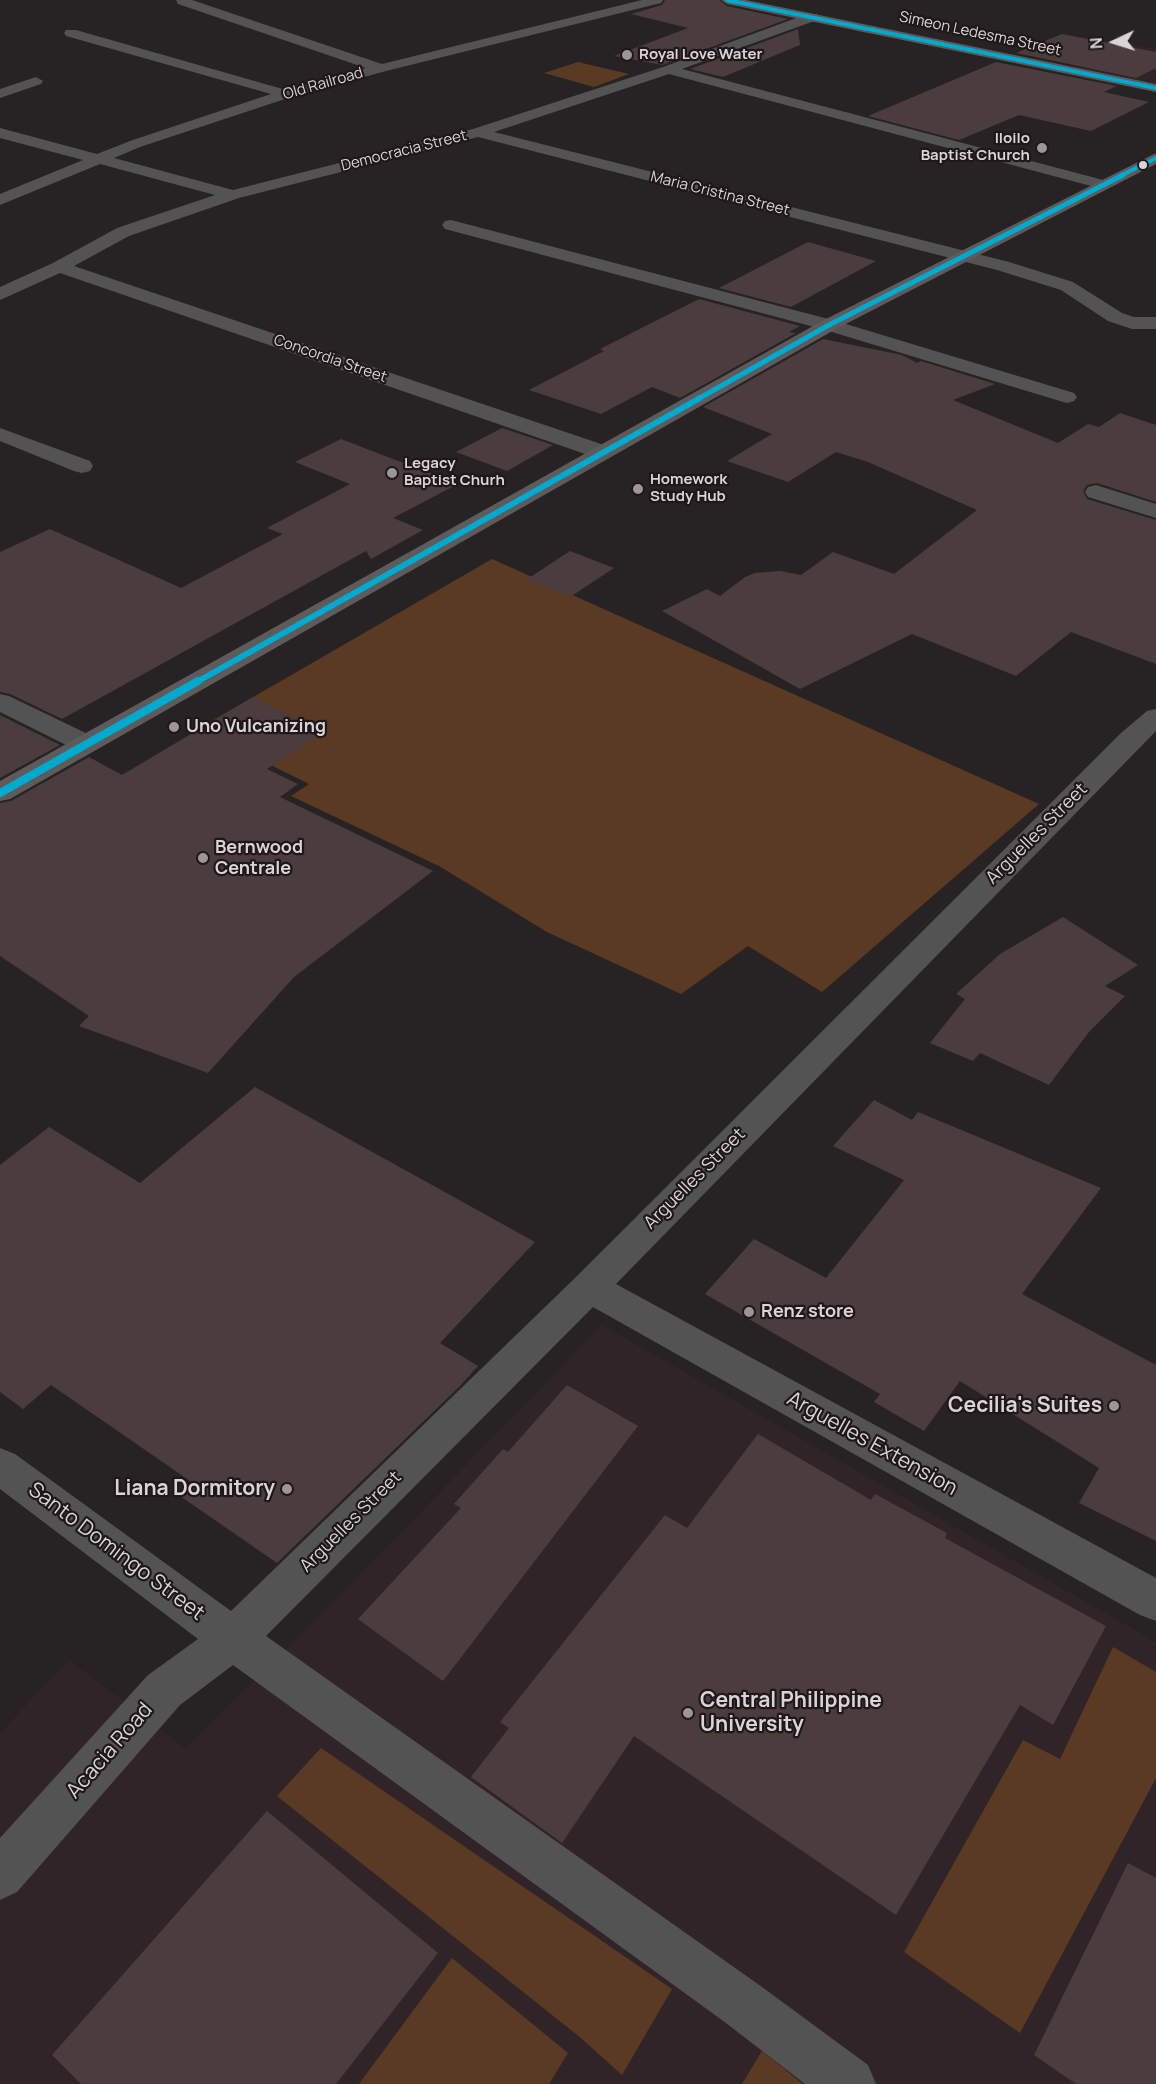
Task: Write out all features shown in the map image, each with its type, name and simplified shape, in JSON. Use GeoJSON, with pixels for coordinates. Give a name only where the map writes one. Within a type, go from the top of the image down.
{"type":"FeatureCollection","features":[{"type":"Feature","properties":{"kind":"main road","name":"Simeon Ledesma Street"},"geometry":{"type":"LineString","coordinates":[[727,0],[1156,88]]}},
{"type":"Feature","properties":{"kind":"main road"},"geometry":{"type":"LineString","coordinates":[[0,793],[829,325],[1101,184],[1156,158]]}},
{"type":"Feature","properties":{"kind":"street","name":"Old Railroad"},"geometry":{"type":"LineString","coordinates":[[0,200],[189,125],[286,94],[381,68],[657,0]]}},
{"type":"Feature","properties":{"kind":"street"},"geometry":{"type":"LineString","coordinates":[[182,1],[381,68]]}},
{"type":"Feature","properties":{"kind":"street"},"geometry":{"type":"LineString","coordinates":[[794,14],[822,3]]}},
{"type":"Feature","properties":{"kind":"street","name":"Democracia Street"},"geometry":{"type":"LineString","coordinates":[[0,294],[59,267],[123,232],[233,195],[478,132],[668,70],[812,17]]}},
{"type":"Feature","properties":{"kind":"street"},"geometry":{"type":"LineString","coordinates":[[72,33],[286,94]]}},
{"type":"Feature","properties":{"kind":"street"},"geometry":{"type":"LineString","coordinates":[[668,70],[1101,184]]}},
{"type":"Feature","properties":{"kind":"street"},"geometry":{"type":"LineString","coordinates":[[0,94],[36,81]]}},
{"type":"Feature","properties":{"kind":"street","name":"Maria Cristina Street"},"geometry":{"type":"LineString","coordinates":[[478,132],[962,256],[1067,286],[1115,317],[1132,323],[1156,323]]}},
{"type":"Feature","properties":{"kind":"street"},"geometry":{"type":"LineString","coordinates":[[0,134],[233,195]]}},
{"type":"Feature","properties":{"kind":"street"},"geometry":{"type":"LineString","coordinates":[[451,225],[829,325],[1067,397]]}},
{"type":"Feature","properties":{"kind":"street","name":"Concordia Street"},"geometry":{"type":"LineString","coordinates":[[59,267],[602,452]]}},
{"type":"Feature","properties":{"kind":"street"},"geometry":{"type":"LineString","coordinates":[[0,434],[81,466]]}},
{"type":"Feature","properties":{"kind":"street"},"geometry":{"type":"LineString","coordinates":[[1096,492],[1156,511]]}},
{"type":"Feature","properties":{"kind":"street"},"geometry":{"type":"LineString","coordinates":[[0,702],[86,744]]}},
{"type":"Feature","properties":{"kind":"street","name":"Arguelles Street"},"geometry":{"type":"LineString","coordinates":[[233,1639],[1148,735]]}},
{"type":"Feature","properties":{"kind":"street","name":"Arguelles Extension"},"geometry":{"type":"LineString","coordinates":[[589,1287],[1156,1601]]}},
{"type":"Feature","properties":{"kind":"street","name":"Santo Domingo Street"},"geometry":{"type":"LineString","coordinates":[[0,1466],[233,1639],[735,1998],[849,2084]]}},
{"type":"Feature","properties":{"kind":"street","name":"Acacia Road"},"geometry":{"type":"LineString","coordinates":[[0,1875],[164,1689],[233,1639]]}},
{"type":"Feature","properties":{"kind":"shaded area"},"geometry":{"type":"Polygon","coordinates":[[[1137,45],[1156,49],[1156,84],[1080,68],[1137,45]]]}},
{"type":"Feature","properties":{"kind":"shaded area"},"geometry":{"type":"Polygon","coordinates":[[[578,62],[629,74],[594,87],[544,73],[578,62]]]}},
{"type":"Feature","properties":{"kind":"shaded area"},"geometry":{"type":"Polygon","coordinates":[[[492,559],[1039,804],[822,992],[748,946],[681,994],[547,932],[439,866],[291,796],[309,784],[198,729],[492,559]]]}},
{"type":"Feature","properties":{"kind":"shaded area","name":"Central Philippine University"},"geometry":{"type":"Polygon","coordinates":[[[602,1325],[1156,1642],[1156,2084],[0,2084],[0,1733],[69,1660],[185,1748],[317,1619],[602,1325]]]}},
{"type":"Feature","properties":{"kind":"shaded area"},"geometry":{"type":"Polygon","coordinates":[[[1113,1647],[1156,1672],[1156,1778],[1020,2033],[904,1952],[1023,1740],[1060,1759],[1113,1647]]]}},
{"type":"Feature","properties":{"kind":"shaded area"},"geometry":{"type":"Polygon","coordinates":[[[321,1748],[672,1989],[622,2075],[581,2038],[277,1796],[321,1748]]]}},
{"type":"Feature","properties":{"kind":"shaded area"},"geometry":{"type":"Polygon","coordinates":[[[452,1958],[568,2053],[549,2084],[359,2084],[452,1958]]]}},
{"type":"Feature","properties":{"kind":"shaded area"},"geometry":{"type":"Polygon","coordinates":[[[762,2051],[803,2084],[742,2084],[762,2051]]]}},
{"type":"Feature","properties":{"kind":"building"},"geometry":{"type":"Polygon","coordinates":[[[665,0],[719,0],[727,6],[788,19],[662,65],[614,56],[688,28],[631,14],[662,5],[665,0]]]}},
{"type":"Feature","properties":{"kind":"building"},"geometry":{"type":"Polygon","coordinates":[[[798,29],[800,45],[723,77],[690,69],[798,29]]]}},
{"type":"Feature","properties":{"kind":"building"},"geometry":{"type":"Polygon","coordinates":[[[1062,34],[1156,52],[1156,68],[1136,78],[1016,53],[1062,34]]]}},
{"type":"Feature","properties":{"kind":"building"},"geometry":{"type":"Polygon","coordinates":[[[996,62],[1117,86],[1104,92],[1149,102],[1091,131],[1019,115],[959,140],[868,116],[996,62]]]}},
{"type":"Feature","properties":{"kind":"building"},"geometry":{"type":"Polygon","coordinates":[[[808,242],[876,261],[791,307],[719,288],[808,242]]]}},
{"type":"Feature","properties":{"kind":"building"},"geometry":{"type":"Polygon","coordinates":[[[699,299],[800,326],[789,332],[796,333],[680,398],[652,387],[601,414],[529,390],[604,351],[600,349],[699,299]]]}},
{"type":"Feature","properties":{"kind":"building"},"geometry":{"type":"Polygon","coordinates":[[[823,339],[902,355],[917,363],[921,361],[995,384],[953,400],[1058,443],[1088,424],[1099,427],[1120,413],[1156,425],[1156,502],[1097,483],[1087,485],[1083,491],[1087,499],[1156,520],[1156,664],[1071,632],[1016,676],[912,634],[800,689],[662,611],[707,589],[720,596],[745,577],[755,573],[780,571],[801,575],[833,552],[894,574],[977,510],[868,462],[836,452],[788,482],[727,461],[772,434],[703,407],[823,339]]]}},
{"type":"Feature","properties":{"kind":"building"},"geometry":{"type":"Polygon","coordinates":[[[502,428],[553,445],[507,471],[456,452],[502,428]]]}},
{"type":"Feature","properties":{"kind":"building"},"geometry":{"type":"Polygon","coordinates":[[[341,439],[458,484],[393,518],[423,530],[371,559],[366,551],[62,719],[10,694],[0,692],[0,552],[50,529],[181,588],[283,534],[267,528],[350,484],[295,462],[341,439]]]}},
{"type":"Feature","properties":{"kind":"building"},"geometry":{"type":"Polygon","coordinates":[[[570,551],[614,568],[570,597],[526,580],[570,551]]]}},
{"type":"Feature","properties":{"kind":"building","name":"Bernwood Centrale"},"geometry":{"type":"Polygon","coordinates":[[[253,697],[325,732],[267,769],[298,784],[280,797],[433,871],[294,977],[208,1073],[79,1026],[89,1016],[0,956],[0,803],[11,801],[89,757],[122,775],[253,697]]]}},
{"type":"Feature","properties":{"kind":"building"},"geometry":{"type":"Polygon","coordinates":[[[0,715],[60,745],[0,778],[0,715]]]}},
{"type":"Feature","properties":{"kind":"building"},"geometry":{"type":"Polygon","coordinates":[[[1063,917],[1138,965],[1105,986],[1125,996],[1089,1032],[1049,1085],[980,1053],[973,1061],[930,1043],[965,999],[956,994],[1000,954],[1063,917]]]}},
{"type":"Feature","properties":{"kind":"building"},"geometry":{"type":"Polygon","coordinates":[[[255,1087],[535,1242],[440,1343],[478,1366],[277,1563],[180,1496],[193,1483],[51,1385],[23,1409],[0,1392],[0,1165],[49,1127],[140,1183],[255,1087]]]}},
{"type":"Feature","properties":{"kind":"building"},"geometry":{"type":"Polygon","coordinates":[[[874,1100],[912,1120],[918,1112],[1101,1188],[1022,1294],[1156,1365],[1156,1541],[1079,1503],[1099,1468],[960,1381],[924,1431],[874,1402],[880,1394],[705,1294],[754,1239],[826,1278],[904,1180],[833,1146],[874,1100]]]}},
{"type":"Feature","properties":{"kind":"building"},"geometry":{"type":"Polygon","coordinates":[[[567,1385],[638,1426],[443,1681],[358,1619],[461,1508],[454,1504],[503,1449],[508,1452],[567,1385]]]}},
{"type":"Feature","properties":{"kind":"building"},"geometry":{"type":"Polygon","coordinates":[[[758,1434],[871,1500],[875,1494],[947,1533],[945,1538],[1106,1626],[1053,1725],[1020,1705],[896,1915],[634,1736],[562,1843],[471,1777],[509,1728],[500,1722],[665,1515],[687,1528],[758,1434]]]}},
{"type":"Feature","properties":{"kind":"building"},"geometry":{"type":"Polygon","coordinates":[[[267,1811],[438,1953],[336,2084],[81,2084],[52,2055],[267,1811]]]}},
{"type":"Feature","properties":{"kind":"building"},"geometry":{"type":"Polygon","coordinates":[[[1128,1863],[1156,1878],[1156,2084],[1076,2084],[1034,2055],[1128,1863]]]}},
{"type":"Feature","properties":{"kind":"transit line"},"geometry":{"type":"LineString","coordinates":[[727,0],[1156,88]]}},
{"type":"Feature","properties":{"kind":"transit line"},"geometry":{"type":"LineString","coordinates":[[0,793],[829,325],[1156,158]]}},
{"type":"Feature","properties":{"kind":"place","name":"Royal Love Water"},"geometry":{"type":"Point","coordinates":[627,55]}},
{"type":"Feature","properties":{"kind":"place","name":"Iloilo Baptist Church"},"geometry":{"type":"Point","coordinates":[1042,148]}},
{"type":"Feature","properties":{"kind":"place","name":"Legacy Baptist Churh"},"geometry":{"type":"Point","coordinates":[392,473]}},
{"type":"Feature","properties":{"kind":"place","name":"Homework Study Hub"},"geometry":{"type":"Point","coordinates":[638,489]}},
{"type":"Feature","properties":{"kind":"place","name":"Uno Vulcanizing"},"geometry":{"type":"Point","coordinates":[174,727]}},
{"type":"Feature","properties":{"kind":"place","name":"Bernwood Centrale"},"geometry":{"type":"Point","coordinates":[203,858]}},
{"type":"Feature","properties":{"kind":"place","name":"Renz store"},"geometry":{"type":"Point","coordinates":[749,1312]}},
{"type":"Feature","properties":{"kind":"place","name":"Cecilia's Suites"},"geometry":{"type":"Point","coordinates":[1114,1406]}},
{"type":"Feature","properties":{"kind":"place","name":"Liana Dormitory"},"geometry":{"type":"Point","coordinates":[287,1489]}},
{"type":"Feature","properties":{"kind":"place","name":"Central Philippine University"},"geometry":{"type":"Point","coordinates":[688,1713]}}]}
